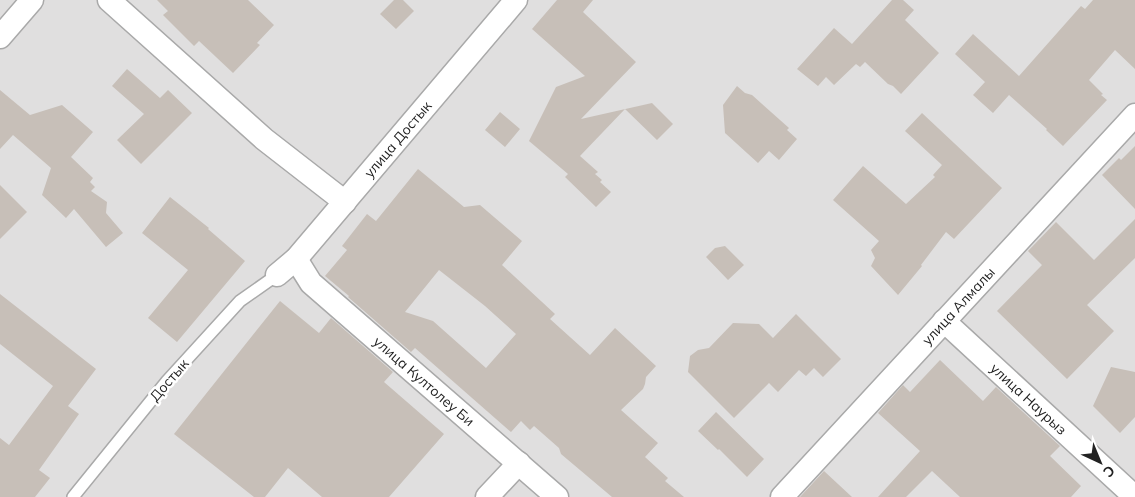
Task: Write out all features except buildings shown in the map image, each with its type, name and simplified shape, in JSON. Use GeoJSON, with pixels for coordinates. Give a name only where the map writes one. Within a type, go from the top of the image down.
{"type":"FeatureCollection","features":[{"type":"Feature","properties":{"kind":"street"},"geometry":{"type":"LineString","coordinates":[[0,37],[32,0]]}},
{"type":"Feature","properties":{"kind":"street"},"geometry":{"type":"LineString","coordinates":[[109,0],[264,139],[344,202]]}},
{"type":"Feature","properties":{"kind":"street","name":"улица Достык"},"geometry":{"type":"LineString","coordinates":[[277,275],[296,259],[516,0]]}},
{"type":"Feature","properties":{"kind":"street","name":"улица Алмалы"},"geometry":{"type":"LineString","coordinates":[[782,497],[1135,116]]}},
{"type":"Feature","properties":{"kind":"street","name":"улица Култолеу Би"},"geometry":{"type":"LineString","coordinates":[[296,259],[311,283],[557,497]]}},
{"type":"Feature","properties":{"kind":"street","name":"улица Наурыз"},"geometry":{"type":"LineString","coordinates":[[944,321],[1135,497]]}},
{"type":"Feature","properties":{"kind":"street"},"geometry":{"type":"LineString","coordinates":[[488,497],[519,463]]}},
{"type":"Feature","properties":{"kind":"lane","name":"Достык"},"geometry":{"type":"LineString","coordinates":[[73,497],[167,381],[240,301],[277,275]]}},
{"type":"Feature","properties":{"kind":"shaded area"},"geometry":{"type":"Polygon","coordinates":[[[0,0],[1135,0],[1135,497],[0,497],[0,0]]]}}]}
